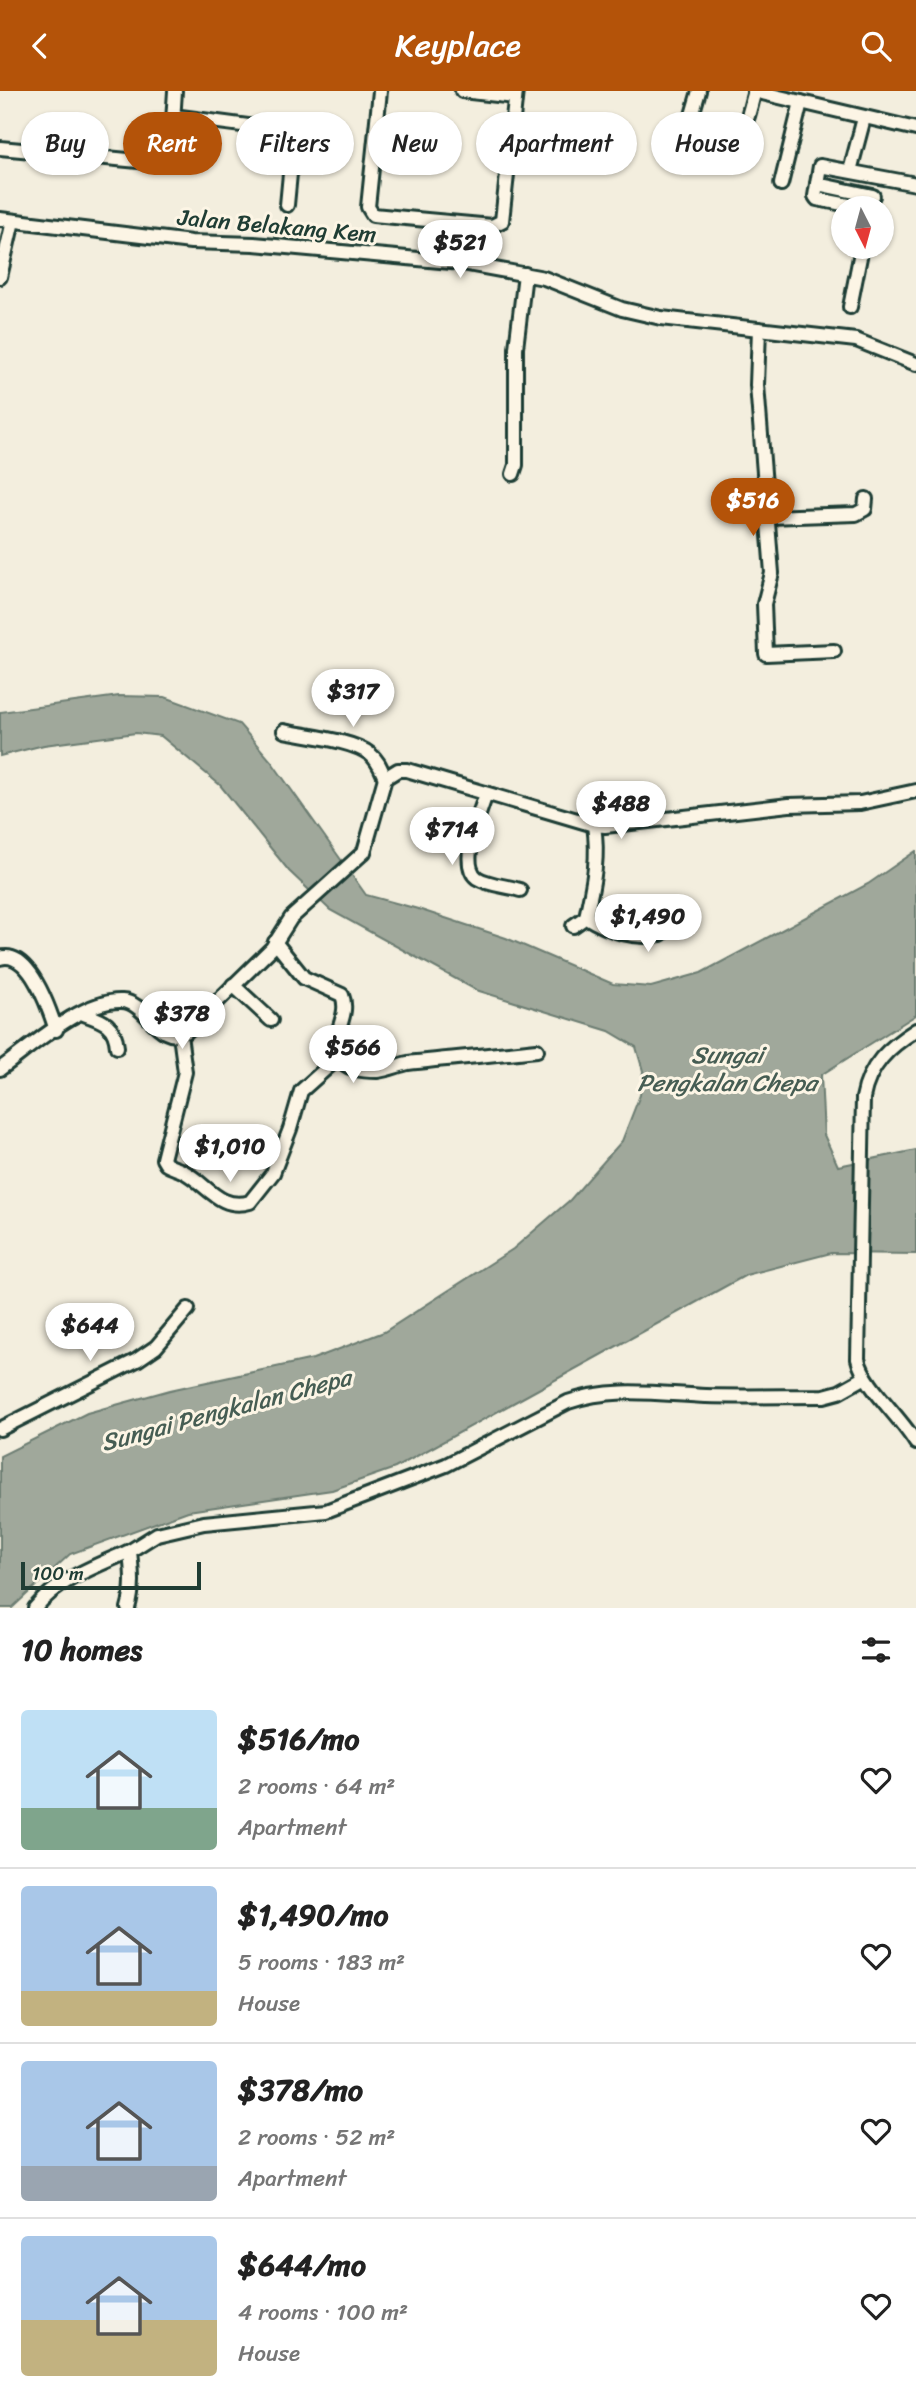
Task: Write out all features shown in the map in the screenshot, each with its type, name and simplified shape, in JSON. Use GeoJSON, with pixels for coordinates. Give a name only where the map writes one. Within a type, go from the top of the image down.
{"type":"FeatureCollection","features":[{"type":"Feature","properties":{"kind":"street"},"geometry":{"type":"LineString","coordinates":[[173,112],[175,91]]}},
{"type":"Feature","properties":{"kind":"street"},"geometry":{"type":"LineString","coordinates":[[380,91],[368,207],[370,212],[373,215],[492,226],[502,221],[515,94],[462,91]]}},
{"type":"Feature","properties":{"kind":"street"},"geometry":{"type":"LineString","coordinates":[[699,91],[692,115],[695,133],[726,142],[733,141],[741,134],[755,91],[916,128]]}},
{"type":"Feature","properties":{"kind":"street"},"geometry":{"type":"LineString","coordinates":[[781,184],[801,102]]}},
{"type":"Feature","properties":{"kind":"street"},"geometry":{"type":"LineString","coordinates":[[850,171],[864,118]]}},
{"type":"Feature","properties":{"kind":"street"},"geometry":{"type":"LineString","coordinates":[[222,122],[294,132],[287,205]]}},
{"type":"Feature","properties":{"kind":"street"},"geometry":{"type":"LineString","coordinates":[[0,148],[123,160]]}},
{"type":"Feature","properties":{"kind":"street"},"geometry":{"type":"LineString","coordinates":[[831,202],[815,197],[820,166],[916,184]]}},
{"type":"Feature","properties":{"kind":"street"},"geometry":{"type":"LineString","coordinates":[[873,196],[877,176]]}},
{"type":"Feature","properties":{"kind":"street"},"geometry":{"type":"LineString","coordinates":[[817,184],[854,196]]}},
{"type":"Feature","properties":{"kind":"street"},"geometry":{"type":"LineString","coordinates":[[0,277],[6,220]]}},
{"type":"Feature","properties":{"kind":"street","name":"Jalan Belakang Kem"},"geometry":{"type":"LineString","coordinates":[[6,220],[191,242],[254,244],[462,263],[544,278],[622,309],[661,318],[856,340],[916,364]]}},
{"type":"Feature","properties":{"kind":"street"},"geometry":{"type":"LineString","coordinates":[[850,307],[860,259]]}},
{"type":"Feature","properties":{"kind":"street"},"geometry":{"type":"LineString","coordinates":[[513,474],[516,465],[517,338],[525,274]]}},
{"type":"Feature","properties":{"kind":"street"},"geometry":{"type":"LineString","coordinates":[[760,328],[757,385],[772,572],[764,604],[766,654],[834,651]]}},
{"type":"Feature","properties":{"kind":"street"},"geometry":{"type":"LineString","coordinates":[[768,517],[856,514],[864,509],[866,499]]}},
{"type":"Feature","properties":{"kind":"street"},"geometry":{"type":"LineString","coordinates":[[284,731],[357,747],[370,754],[385,778]]}},
{"type":"Feature","properties":{"kind":"street"},"geometry":{"type":"LineString","coordinates":[[0,1069],[80,1013],[115,1002],[126,1001],[133,1004],[166,1034],[180,1035],[275,942],[291,918],[364,852],[385,778],[398,770],[407,770],[594,825],[789,805],[860,803],[916,791]]}},
{"type":"Feature","properties":{"kind":"street"},"geometry":{"type":"LineString","coordinates":[[486,794],[475,828],[468,864],[472,873],[480,880],[520,890]]}},
{"type":"Feature","properties":{"kind":"street"},"geometry":{"type":"LineString","coordinates":[[586,917],[587,903],[596,879],[594,825]]}},
{"type":"Feature","properties":{"kind":"street"},"geometry":{"type":"LineString","coordinates":[[573,926],[586,917]]}},
{"type":"Feature","properties":{"kind":"street"},"geometry":{"type":"LineString","coordinates":[[586,917],[597,924],[634,936],[645,938],[661,934]]}},
{"type":"Feature","properties":{"kind":"street"},"geometry":{"type":"LineString","coordinates":[[275,942],[304,978],[342,995],[344,1015],[338,1030],[336,1047],[338,1057],[349,1068],[376,1071],[404,1064],[537,1050]]}},
{"type":"Feature","properties":{"kind":"street"},"geometry":{"type":"LineString","coordinates":[[0,958],[13,956],[19,960],[44,994],[56,1030]]}},
{"type":"Feature","properties":{"kind":"street"},"geometry":{"type":"LineString","coordinates":[[233,985],[271,1020]]}},
{"type":"Feature","properties":{"kind":"street"},"geometry":{"type":"LineString","coordinates":[[80,1013],[104,1020],[112,1029],[117,1047]]}},
{"type":"Feature","properties":{"kind":"street"},"geometry":{"type":"LineString","coordinates":[[916,1030],[898,1042],[871,1071],[863,1098],[858,1289],[858,1359],[864,1378],[892,1408],[916,1443]]}},
{"type":"Feature","properties":{"kind":"street"},"geometry":{"type":"LineString","coordinates":[[180,1035],[185,1072],[163,1159],[171,1167],[190,1175],[208,1193],[235,1203],[250,1202],[273,1173],[301,1091],[338,1057]]}},
{"type":"Feature","properties":{"kind":"street"},"geometry":{"type":"LineString","coordinates":[[0,1429],[136,1360],[156,1347],[188,1309]]}},
{"type":"Feature","properties":{"kind":"street"},"geometry":{"type":"LineString","coordinates":[[35,1608],[59,1586],[158,1534],[204,1523],[326,1511],[446,1465],[568,1402],[586,1396],[612,1391],[707,1396],[824,1396],[839,1392],[864,1378]]}},
{"type":"Feature","properties":{"kind":"street"},"geometry":{"type":"LineString","coordinates":[[128,1608],[133,1579],[130,1551]]}},
{"type":"Feature","properties":{"kind":"water","name":"Sungai Pengkalan Chepa"},"geometry":{"type":"Polygon","coordinates":[[[119,696],[165,697],[239,724],[271,761],[366,895],[506,938],[613,984],[651,987],[701,973],[868,884],[916,851],[916,1015],[821,1075],[824,1135],[838,1166],[916,1150],[916,1254],[831,1253],[746,1275],[395,1468],[332,1490],[188,1511],[70,1554],[12,1608],[0,1608],[0,1456],[87,1413],[170,1390],[313,1359],[384,1332],[513,1249],[570,1200],[622,1141],[640,1095],[643,1071],[636,1047],[609,1031],[476,990],[330,910],[289,871],[220,785],[161,736],[136,733],[44,745],[0,756],[0,712],[119,696]]]}}]}
